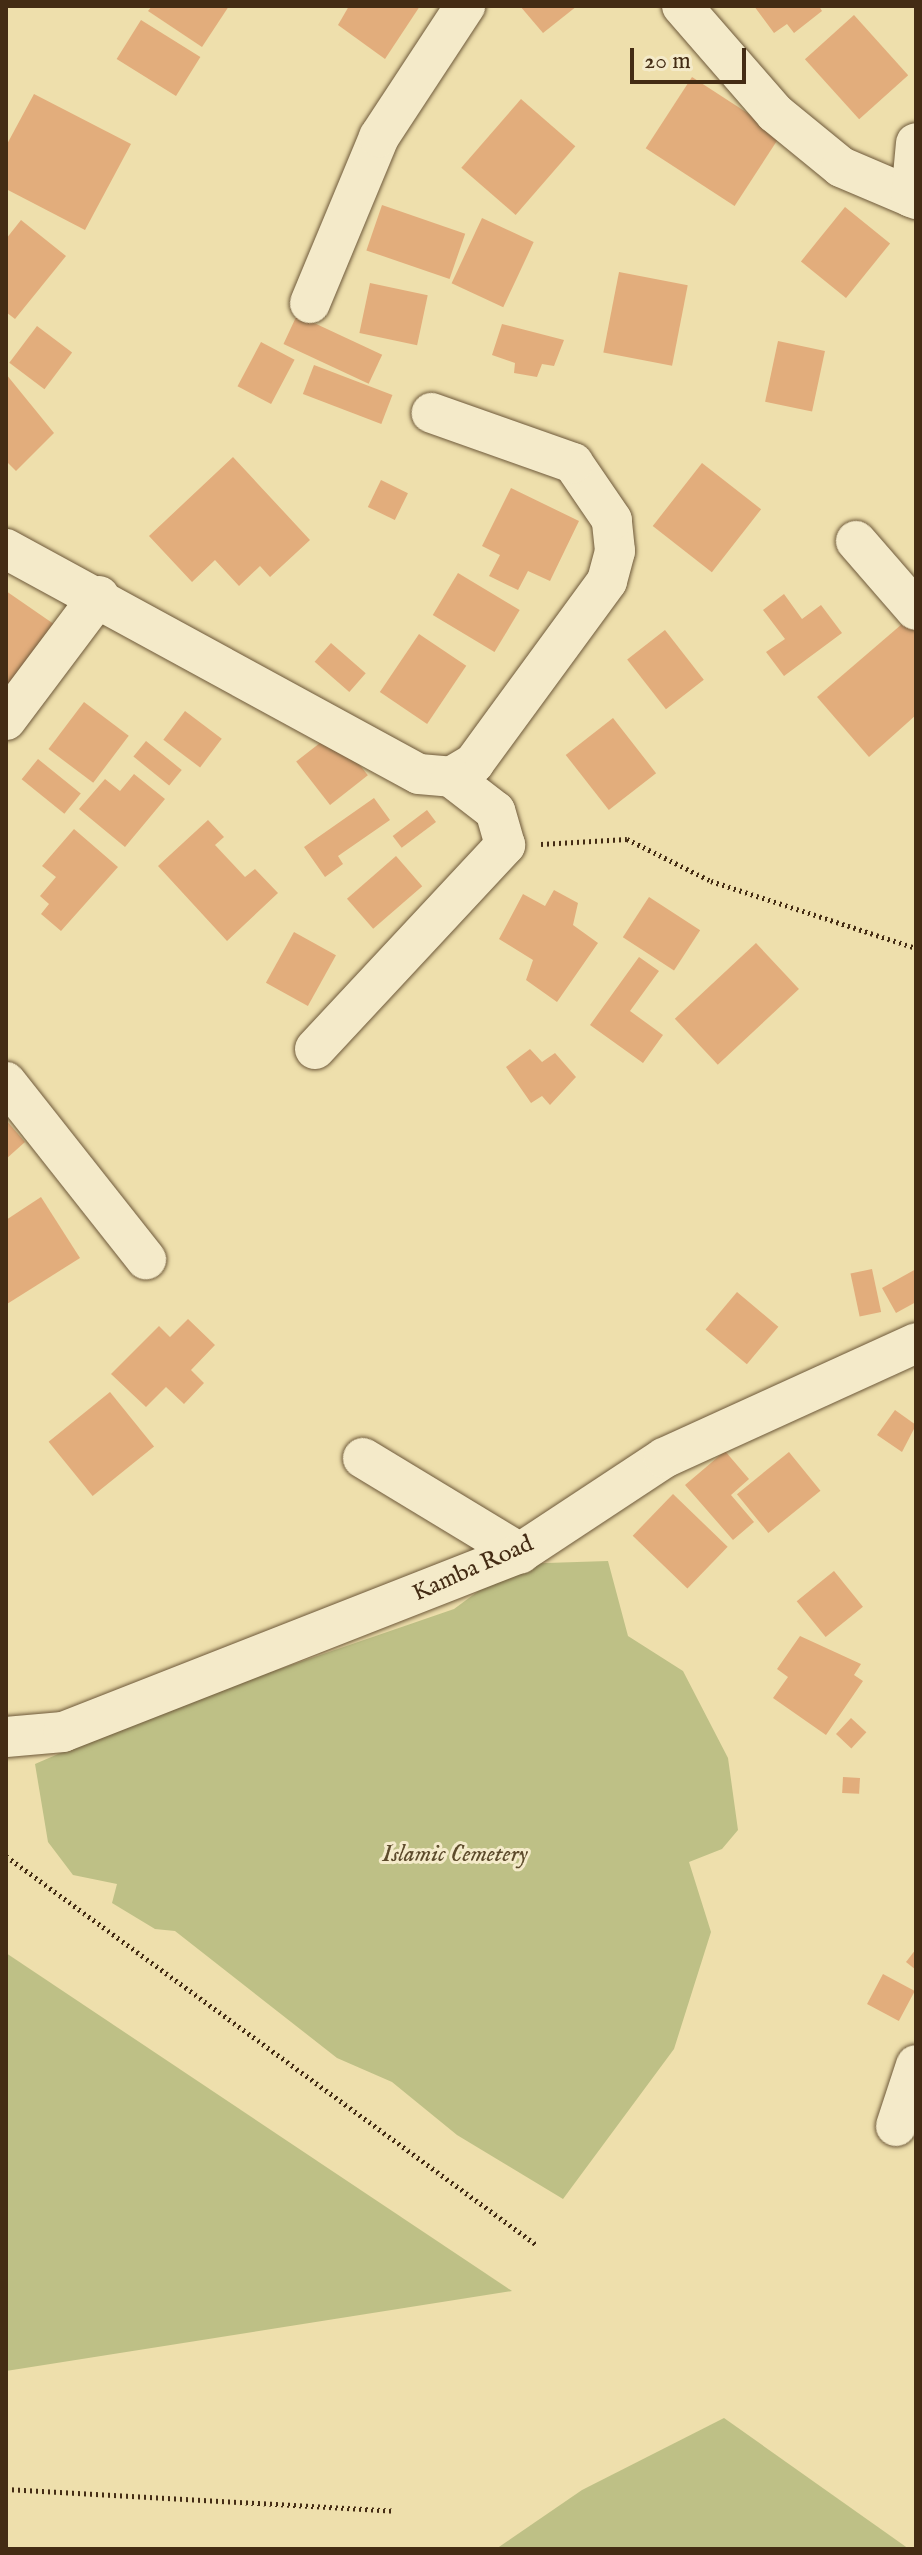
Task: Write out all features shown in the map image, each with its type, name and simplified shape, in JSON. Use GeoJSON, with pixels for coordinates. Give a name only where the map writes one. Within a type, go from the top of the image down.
{"type":"FeatureCollection","features":[{"type":"Feature","properties":{"kind":"street"},"geometry":{"type":"LineString","coordinates":[[310,303],[379,137],[465,6]]}},
{"type":"Feature","properties":{"kind":"street"},"geometry":{"type":"LineString","coordinates":[[682,6],[775,113],[841,167],[914,198],[916,143]]}},
{"type":"Feature","properties":{"kind":"street"},"geometry":{"type":"LineString","coordinates":[[432,413],[573,463],[607,509],[615,551],[607,581],[474,763],[451,777]]}},
{"type":"Feature","properties":{"kind":"street"},"geometry":{"type":"LineString","coordinates":[[856,541],[916,610]]}},
{"type":"Feature","properties":{"kind":"street"},"geometry":{"type":"LineString","coordinates":[[6,549],[99,596],[419,774],[451,777],[495,811],[505,845],[315,1049]]}},
{"type":"Feature","properties":{"kind":"street"},"geometry":{"type":"LineString","coordinates":[[6,720],[99,596]]}},
{"type":"Feature","properties":{"kind":"street"},"geometry":{"type":"LineString","coordinates":[[6,1082],[146,1259]]}},
{"type":"Feature","properties":{"kind":"street","name":"Kamba Road"},"geometry":{"type":"LineString","coordinates":[[6,1737],[63,1732],[520,1553],[664,1458],[916,1343]]}},
{"type":"Feature","properties":{"kind":"street"},"geometry":{"type":"LineString","coordinates":[[363,1458],[520,1553]]}},
{"type":"Feature","properties":{"kind":"street"},"geometry":{"type":"LineString","coordinates":[[896,2126],[916,2065]]}},
{"type":"Feature","properties":{"kind":"path"},"geometry":{"type":"LineString","coordinates":[[505,845],[627,839],[711,881],[916,948]]}},
{"type":"Feature","properties":{"kind":"path"},"geometry":{"type":"LineString","coordinates":[[6,1856],[537,2245]]}},
{"type":"Feature","properties":{"kind":"path"},"geometry":{"type":"LineString","coordinates":[[6,2489],[394,2511]]}},
{"type":"Feature","properties":{"kind":"green space","name":"Islamic Cemetery"},"geometry":{"type":"Polygon","coordinates":[[[608,1561],[628,1636],[683,1671],[728,1758],[738,1830],[722,1849],[689,1862],[711,1932],[674,2049],[563,2199],[457,2135],[392,2082],[337,2058],[175,1931],[155,1929],[112,1903],[117,1884],[73,1875],[48,1842],[35,1764],[160,1710],[454,1609],[515,1564],[608,1561]]]}},
{"type":"Feature","properties":{"kind":"green space"},"geometry":{"type":"Polygon","coordinates":[[[6,1953],[512,2291],[6,2371],[6,1953]]]}},
{"type":"Feature","properties":{"kind":"green space"},"geometry":{"type":"Polygon","coordinates":[[[724,2418],[909,2549],[496,2549],[582,2490],[724,2418]]]}},
{"type":"Feature","properties":{"kind":"building"},"geometry":{"type":"Polygon","coordinates":[[[152,6],[229,6],[202,47],[148,11],[152,6]]]}},
{"type":"Feature","properties":{"kind":"building"},"geometry":{"type":"Polygon","coordinates":[[[349,6],[420,6],[385,59],[338,25],[349,6]]]}},
{"type":"Feature","properties":{"kind":"building"},"geometry":{"type":"Polygon","coordinates":[[[520,6],[577,6],[543,33],[520,6]]]}},
{"type":"Feature","properties":{"kind":"building"},"geometry":{"type":"Polygon","coordinates":[[[754,6],[819,6],[822,11],[794,33],[787,24],[774,33],[754,6]]]}},
{"type":"Feature","properties":{"kind":"building"},"geometry":{"type":"Polygon","coordinates":[[[854,15],[908,75],[859,119],[805,59],[854,15]]]}},
{"type":"Feature","properties":{"kind":"building"},"geometry":{"type":"Polygon","coordinates":[[[141,20],[200,57],[176,96],[117,59],[141,20]]]}},
{"type":"Feature","properties":{"kind":"building"},"geometry":{"type":"Polygon","coordinates":[[[692,77],[781,135],[735,206],[646,148],[692,77]]]}},
{"type":"Feature","properties":{"kind":"building"},"geometry":{"type":"Polygon","coordinates":[[[34,94],[131,144],[85,230],[6,189],[6,146],[34,94]]]}},
{"type":"Feature","properties":{"kind":"building"},"geometry":{"type":"Polygon","coordinates":[[[521,99],[575,146],[516,215],[461,168],[521,99]]]}},
{"type":"Feature","properties":{"kind":"building"},"geometry":{"type":"Polygon","coordinates":[[[382,205],[465,234],[450,279],[366,250],[382,205]]]}},
{"type":"Feature","properties":{"kind":"building"},"geometry":{"type":"Polygon","coordinates":[[[845,207],[890,244],[846,298],[801,261],[845,207]]]}},
{"type":"Feature","properties":{"kind":"building"},"geometry":{"type":"Polygon","coordinates":[[[482,218],[534,242],[503,307],[452,283],[482,218]]]}},
{"type":"Feature","properties":{"kind":"building"},"geometry":{"type":"Polygon","coordinates":[[[21,220],[66,256],[15,319],[6,312],[6,239],[21,220]]]}},
{"type":"Feature","properties":{"kind":"building"},"geometry":{"type":"Polygon","coordinates":[[[619,272],[688,285],[672,366],[603,352],[619,272]]]}},
{"type":"Feature","properties":{"kind":"building"},"geometry":{"type":"Polygon","coordinates":[[[370,283],[428,295],[417,345],[359,333],[370,283]]]}},
{"type":"Feature","properties":{"kind":"building"},"geometry":{"type":"Polygon","coordinates":[[[297,315],[382,355],[369,384],[283,344],[297,315]]]}},
{"type":"Feature","properties":{"kind":"building"},"geometry":{"type":"Polygon","coordinates":[[[502,324],[564,340],[554,366],[542,364],[537,377],[514,373],[515,363],[492,355],[502,324]]]}},
{"type":"Feature","properties":{"kind":"building"},"geometry":{"type":"Polygon","coordinates":[[[37,326],[72,352],[44,389],[9,363],[37,326]]]}},
{"type":"Feature","properties":{"kind":"building"},"geometry":{"type":"Polygon","coordinates":[[[778,341],[825,351],[812,412],[765,402],[778,341]]]}},
{"type":"Feature","properties":{"kind":"building"},"geometry":{"type":"Polygon","coordinates":[[[261,342],[295,360],[271,404],[238,386],[261,342]]]}},
{"type":"Feature","properties":{"kind":"building"},"geometry":{"type":"Polygon","coordinates":[[[314,365],[392,395],[381,424],[303,394],[314,365]]]}},
{"type":"Feature","properties":{"kind":"building"},"geometry":{"type":"Polygon","coordinates":[[[6,374],[54,433],[16,471],[6,461],[6,374]]]}},
{"type":"Feature","properties":{"kind":"building"},"geometry":{"type":"Polygon","coordinates":[[[233,457],[310,540],[270,577],[260,566],[239,586],[215,560],[192,582],[149,536],[233,457]]]}},
{"type":"Feature","properties":{"kind":"building"},"geometry":{"type":"Polygon","coordinates":[[[702,463],[761,509],[712,572],[653,526],[702,463]]]}},
{"type":"Feature","properties":{"kind":"building"},"geometry":{"type":"Polygon","coordinates":[[[381,480],[408,493],[395,520],[368,507],[381,480]]]}},
{"type":"Feature","properties":{"kind":"building"},"geometry":{"type":"Polygon","coordinates":[[[511,488],[579,521],[550,581],[528,571],[518,590],[489,576],[500,555],[482,546],[511,488]]]}},
{"type":"Feature","properties":{"kind":"building"},"geometry":{"type":"Polygon","coordinates":[[[458,573],[520,610],[494,652],[433,615],[458,573]]]}},
{"type":"Feature","properties":{"kind":"building"},"geometry":{"type":"Polygon","coordinates":[[[6,591],[61,629],[6,698],[6,591]]]}},
{"type":"Feature","properties":{"kind":"building"},"geometry":{"type":"Polygon","coordinates":[[[784,594],[802,619],[821,605],[842,633],[784,676],[766,652],[785,639],[763,610],[784,594]]]}},
{"type":"Feature","properties":{"kind":"building"},"geometry":{"type":"Polygon","coordinates":[[[909,618],[916,626],[916,715],[869,757],[817,697],[909,618]]]}},
{"type":"Feature","properties":{"kind":"building"},"geometry":{"type":"Polygon","coordinates":[[[665,630],[704,680],[666,709],[627,660],[665,630]]]}},
{"type":"Feature","properties":{"kind":"building"},"geometry":{"type":"Polygon","coordinates":[[[419,634],[466,666],[427,724],[380,692],[419,634]]]}},
{"type":"Feature","properties":{"kind":"building"},"geometry":{"type":"Polygon","coordinates":[[[331,643],[366,673],[349,692],[315,662],[331,643]]]}},
{"type":"Feature","properties":{"kind":"building"},"geometry":{"type":"Polygon","coordinates":[[[84,702],[129,736],[93,783],[48,749],[84,702]]]}},
{"type":"Feature","properties":{"kind":"building"},"geometry":{"type":"Polygon","coordinates":[[[185,711],[222,739],[200,767],[163,740],[185,711]]]}},
{"type":"Feature","properties":{"kind":"building"},"geometry":{"type":"Polygon","coordinates":[[[613,718],[656,773],[609,810],[566,755],[613,718]]]}},
{"type":"Feature","properties":{"kind":"building"},"geometry":{"type":"Polygon","coordinates":[[[334,732],[368,775],[330,805],[296,762],[334,732]]]}},
{"type":"Feature","properties":{"kind":"building"},"geometry":{"type":"Polygon","coordinates":[[[146,741],[182,770],[169,785],[133,757],[146,741]]]}},
{"type":"Feature","properties":{"kind":"building"},"geometry":{"type":"Polygon","coordinates":[[[38,759],[81,794],[64,814],[22,779],[38,759]]]}},
{"type":"Feature","properties":{"kind":"building"},"geometry":{"type":"Polygon","coordinates":[[[134,774],[165,799],[125,847],[79,809],[105,779],[120,791],[134,774]]]}},
{"type":"Feature","properties":{"kind":"building"},"geometry":{"type":"Polygon","coordinates":[[[374,798],[390,820],[338,856],[343,864],[325,877],[304,847],[374,798]]]}},
{"type":"Feature","properties":{"kind":"building"},"geometry":{"type":"Polygon","coordinates":[[[427,810],[436,822],[402,848],[393,836],[427,810]]]}},
{"type":"Feature","properties":{"kind":"building"},"geometry":{"type":"Polygon","coordinates":[[[208,820],[224,837],[215,845],[245,877],[255,869],[278,893],[227,941],[158,866],[208,820]]]}},
{"type":"Feature","properties":{"kind":"building"},"geometry":{"type":"Polygon","coordinates":[[[74,829],[118,867],[61,931],[41,914],[49,904],[40,896],[56,877],[42,866],[74,829]]]}},
{"type":"Feature","properties":{"kind":"building"},"geometry":{"type":"Polygon","coordinates":[[[396,856],[422,886],[373,929],[347,899],[396,856]]]}},
{"type":"Feature","properties":{"kind":"building"},"geometry":{"type":"Polygon","coordinates":[[[554,890],[578,903],[573,925],[598,943],[557,1002],[526,980],[533,960],[499,939],[523,894],[545,906],[554,890]]]}},
{"type":"Feature","properties":{"kind":"building"},"geometry":{"type":"Polygon","coordinates":[[[649,897],[700,930],[674,970],[623,937],[649,897]]]}},
{"type":"Feature","properties":{"kind":"building"},"geometry":{"type":"Polygon","coordinates":[[[294,932],[336,955],[308,1006],[266,983],[294,932]]]}},
{"type":"Feature","properties":{"kind":"building"},"geometry":{"type":"Polygon","coordinates":[[[756,943],[799,989],[718,1065],[675,1019],[756,943]]]}},
{"type":"Feature","properties":{"kind":"building"},"geometry":{"type":"Polygon","coordinates":[[[639,957],[659,971],[630,1011],[663,1035],[643,1063],[590,1025],[639,957]]]}},
{"type":"Feature","properties":{"kind":"building"},"geometry":{"type":"Polygon","coordinates":[[[530,1049],[542,1062],[555,1053],[576,1077],[550,1105],[542,1096],[531,1103],[506,1067],[530,1049]]]}},
{"type":"Feature","properties":{"kind":"building"},"geometry":{"type":"Polygon","coordinates":[[[6,1120],[25,1142],[6,1159],[6,1120]]]}},
{"type":"Feature","properties":{"kind":"building"},"geometry":{"type":"Polygon","coordinates":[[[41,1197],[80,1258],[7,1304],[6,1220],[41,1197]]]}},
{"type":"Feature","properties":{"kind":"building"},"geometry":{"type":"Polygon","coordinates":[[[872,1269],[881,1312],[860,1317],[850,1274],[872,1269]]]}},
{"type":"Feature","properties":{"kind":"building"},"geometry":{"type":"Polygon","coordinates":[[[916,1269],[916,1302],[896,1313],[882,1288],[916,1269]]]}},
{"type":"Feature","properties":{"kind":"building"},"geometry":{"type":"Polygon","coordinates":[[[737,1292],[778,1327],[747,1364],[706,1330],[737,1292]]]}},
{"type":"Feature","properties":{"kind":"building"},"geometry":{"type":"Polygon","coordinates":[[[188,1319],[215,1345],[191,1370],[204,1383],[184,1404],[166,1387],[146,1407],[111,1374],[159,1326],[170,1337],[188,1319]]]}},
{"type":"Feature","properties":{"kind":"building"},"geometry":{"type":"Polygon","coordinates":[[[110,1392],[154,1446],[93,1496],[49,1442],[110,1392]]]}},
{"type":"Feature","properties":{"kind":"building"},"geometry":{"type":"Polygon","coordinates":[[[895,1410],[916,1425],[902,1452],[877,1435],[895,1410]]]}},
{"type":"Feature","properties":{"kind":"building"},"geometry":{"type":"Polygon","coordinates":[[[725,1451],[749,1479],[731,1495],[754,1522],[733,1540],[685,1485],[725,1451]]]}},
{"type":"Feature","properties":{"kind":"building"},"geometry":{"type":"Polygon","coordinates":[[[789,1452],[820,1491],[768,1533],[737,1494],[789,1452]]]}},
{"type":"Feature","properties":{"kind":"building"},"geometry":{"type":"Polygon","coordinates":[[[673,1494],[728,1547],[687,1589],[633,1536],[673,1494]]]}},
{"type":"Feature","properties":{"kind":"building"},"geometry":{"type":"Polygon","coordinates":[[[834,1571],[863,1607],[826,1637],[797,1601],[834,1571]]]}},
{"type":"Feature","properties":{"kind":"building"},"geometry":{"type":"Polygon","coordinates":[[[800,1636],[861,1664],[854,1675],[863,1681],[826,1735],[773,1698],[788,1677],[777,1669],[800,1636]]]}},
{"type":"Feature","properties":{"kind":"building"},"geometry":{"type":"Polygon","coordinates":[[[851,1718],[866,1732],[851,1748],[836,1734],[851,1718]]]}},
{"type":"Feature","properties":{"kind":"building"},"geometry":{"type":"Polygon","coordinates":[[[843,1777],[860,1778],[859,1794],[842,1793],[843,1777]]]}},
{"type":"Feature","properties":{"kind":"building"},"geometry":{"type":"Polygon","coordinates":[[[916,1949],[916,1970],[906,1962],[916,1949]]]}},
{"type":"Feature","properties":{"kind":"building"},"geometry":{"type":"Polygon","coordinates":[[[883,1974],[915,1991],[899,2021],[867,2004],[883,1974]]]}}]}
